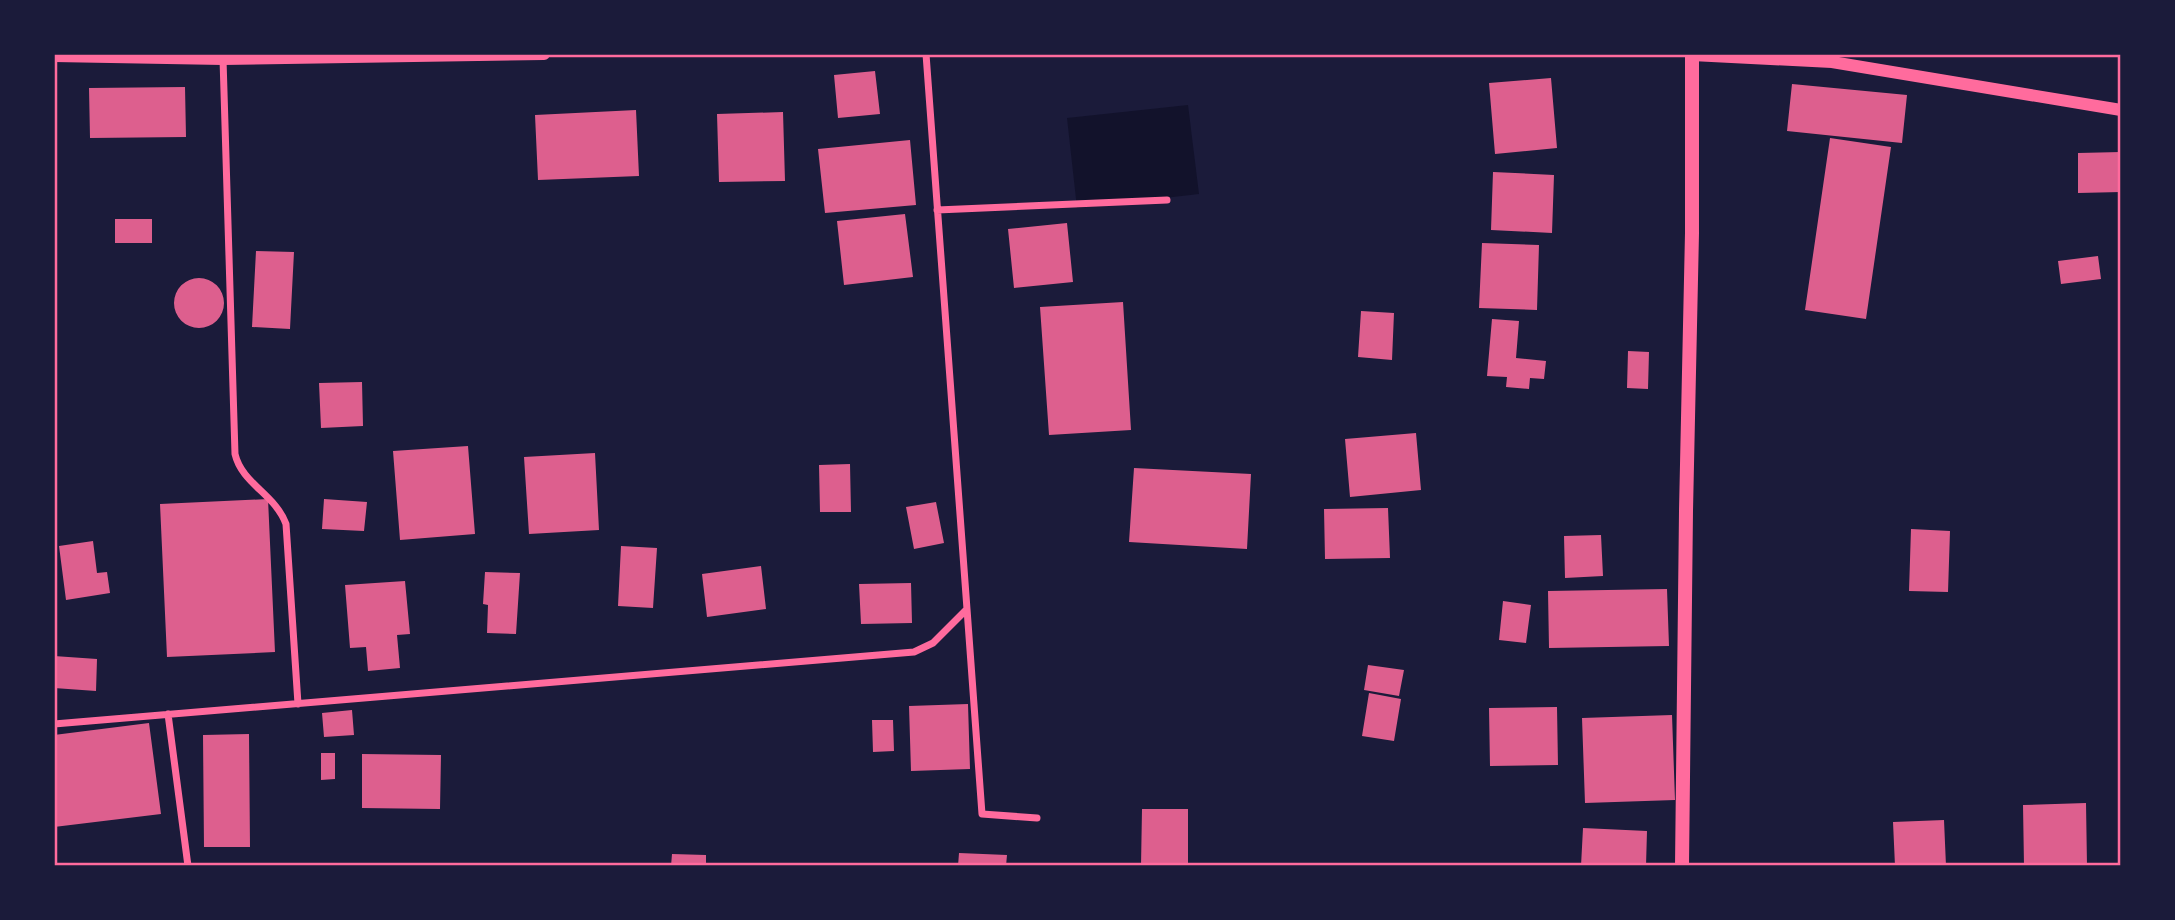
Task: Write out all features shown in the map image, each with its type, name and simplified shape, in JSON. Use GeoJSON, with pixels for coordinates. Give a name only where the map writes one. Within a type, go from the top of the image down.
{"type":"FeatureCollection","features":[{"type":"Feature","properties":{"kind":"main road"},"geometry":{"type":"LineString","coordinates":[[1682,866],[1692,233],[1692,55]]}},
{"type":"Feature","properties":{"kind":"street"},"geometry":{"type":"LineString","coordinates":[[54,56],[223,59],[544,54]]}},
{"type":"Feature","properties":{"kind":"street"},"geometry":{"type":"LineString","coordinates":[[926,54],[982,814],[1037,818]]}},
{"type":"Feature","properties":{"kind":"street"},"geometry":{"type":"LineString","coordinates":[[1692,55],[1832,62],[2121,110]]}},
{"type":"Feature","properties":{"kind":"street"},"geometry":{"type":"LineString","coordinates":[[223,59],[235,454],[241,470],[274,501],[286,524],[298,704]]}},
{"type":"Feature","properties":{"kind":"street"},"geometry":{"type":"LineString","coordinates":[[937,210],[1167,200]]}},
{"type":"Feature","properties":{"kind":"street"},"geometry":{"type":"LineString","coordinates":[[54,724],[914,652],[933,643],[967,609]]}},
{"type":"Feature","properties":{"kind":"street"},"geometry":{"type":"LineString","coordinates":[[168,714],[188,866]]}},
{"type":"Feature","properties":{"kind":"shaded area"},"geometry":{"type":"Polygon","coordinates":[[[1188,105],[1199,194],[1077,208],[1067,118],[1188,105]]]}},
{"type":"Feature","properties":{"kind":"building"},"geometry":{"type":"Polygon","coordinates":[[[875,71],[880,114],[838,118],[834,75],[875,71]]]}},
{"type":"Feature","properties":{"kind":"building"},"geometry":{"type":"Polygon","coordinates":[[[1551,78],[1557,148],[1495,154],[1489,83],[1551,78]]]}},
{"type":"Feature","properties":{"kind":"building"},"geometry":{"type":"Polygon","coordinates":[[[1792,84],[1907,95],[1902,143],[1787,131],[1792,84]]]}},
{"type":"Feature","properties":{"kind":"building"},"geometry":{"type":"Polygon","coordinates":[[[185,87],[186,137],[90,138],[89,88],[185,87]]]}},
{"type":"Feature","properties":{"kind":"building"},"geometry":{"type":"Polygon","coordinates":[[[636,110],[639,176],[538,180],[535,115],[636,110]]]}},
{"type":"Feature","properties":{"kind":"building"},"geometry":{"type":"Polygon","coordinates":[[[783,112],[785,181],[719,182],[717,114],[783,112]]]}},
{"type":"Feature","properties":{"kind":"building"},"geometry":{"type":"Polygon","coordinates":[[[1830,138],[1891,147],[1866,319],[1805,310],[1830,138]]]}},
{"type":"Feature","properties":{"kind":"building"},"geometry":{"type":"Polygon","coordinates":[[[910,140],[916,205],[825,213],[818,149],[910,140]]]}},
{"type":"Feature","properties":{"kind":"building"},"geometry":{"type":"Polygon","coordinates":[[[2121,152],[2121,192],[2078,193],[2078,153],[2121,152]]]}},
{"type":"Feature","properties":{"kind":"building"},"geometry":{"type":"Polygon","coordinates":[[[1493,172],[1554,175],[1552,233],[1491,230],[1493,172]]]}},
{"type":"Feature","properties":{"kind":"building"},"geometry":{"type":"Polygon","coordinates":[[[905,214],[913,277],[844,285],[837,221],[905,214]]]}},
{"type":"Feature","properties":{"kind":"building"},"geometry":{"type":"Polygon","coordinates":[[[115,219],[152,219],[152,243],[115,243],[115,219]]]}},
{"type":"Feature","properties":{"kind":"building"},"geometry":{"type":"Polygon","coordinates":[[[1067,223],[1073,282],[1014,288],[1008,229],[1067,223]]]}},
{"type":"Feature","properties":{"kind":"building"},"geometry":{"type":"Polygon","coordinates":[[[1482,243],[1539,245],[1537,310],[1479,308],[1482,243]]]}},
{"type":"Feature","properties":{"kind":"building"},"geometry":{"type":"Polygon","coordinates":[[[256,251],[294,252],[290,329],[252,327],[256,251]]]}},
{"type":"Feature","properties":{"kind":"building"},"geometry":{"type":"Polygon","coordinates":[[[2098,256],[2101,279],[2061,284],[2058,261],[2098,256]]]}},
{"type":"Feature","properties":{"kind":"building"},"geometry":{"type":"Polygon","coordinates":[[[199,278],[216,286],[224,303],[216,320],[199,328],[182,320],[174,303],[182,286],[199,278]]]}},
{"type":"Feature","properties":{"kind":"building"},"geometry":{"type":"Polygon","coordinates":[[[1123,302],[1131,430],[1049,435],[1040,307],[1123,302]]]}},
{"type":"Feature","properties":{"kind":"building"},"geometry":{"type":"Polygon","coordinates":[[[1361,311],[1394,313],[1392,360],[1358,357],[1361,311]]]}},
{"type":"Feature","properties":{"kind":"building"},"geometry":{"type":"Polygon","coordinates":[[[1492,319],[1519,321],[1516,358],[1546,361],[1544,379],[1530,378],[1529,389],[1506,387],[1507,377],[1487,376],[1492,319]]]}},
{"type":"Feature","properties":{"kind":"building"},"geometry":{"type":"Polygon","coordinates":[[[1628,351],[1649,352],[1648,389],[1627,388],[1628,351]]]}},
{"type":"Feature","properties":{"kind":"building"},"geometry":{"type":"Polygon","coordinates":[[[362,382],[363,426],[321,428],[319,383],[362,382]]]}},
{"type":"Feature","properties":{"kind":"building"},"geometry":{"type":"Polygon","coordinates":[[[1416,433],[1421,490],[1350,497],[1345,439],[1416,433]]]}},
{"type":"Feature","properties":{"kind":"building"},"geometry":{"type":"Polygon","coordinates":[[[468,446],[475,534],[400,540],[393,451],[468,446]]]}},
{"type":"Feature","properties":{"kind":"building"},"geometry":{"type":"Polygon","coordinates":[[[595,453],[599,530],[529,534],[524,457],[595,453]]]}},
{"type":"Feature","properties":{"kind":"building"},"geometry":{"type":"Polygon","coordinates":[[[850,464],[851,512],[820,512],[819,465],[850,464]]]}},
{"type":"Feature","properties":{"kind":"building"},"geometry":{"type":"Polygon","coordinates":[[[1134,468],[1251,474],[1247,549],[1129,542],[1134,468]]]}},
{"type":"Feature","properties":{"kind":"building"},"geometry":{"type":"Polygon","coordinates":[[[268,499],[275,652],[167,657],[160,504],[268,499]]]}},
{"type":"Feature","properties":{"kind":"building"},"geometry":{"type":"Polygon","coordinates":[[[324,499],[367,502],[364,531],[322,529],[324,499]]]}},
{"type":"Feature","properties":{"kind":"building"},"geometry":{"type":"Polygon","coordinates":[[[936,502],[944,543],[914,549],[906,507],[936,502]]]}},
{"type":"Feature","properties":{"kind":"building"},"geometry":{"type":"Polygon","coordinates":[[[1388,508],[1390,558],[1325,559],[1324,509],[1388,508]]]}},
{"type":"Feature","properties":{"kind":"building"},"geometry":{"type":"Polygon","coordinates":[[[1911,529],[1950,531],[1948,592],[1909,591],[1911,529]]]}},
{"type":"Feature","properties":{"kind":"building"},"geometry":{"type":"Polygon","coordinates":[[[1601,535],[1603,576],[1565,578],[1564,536],[1601,535]]]}},
{"type":"Feature","properties":{"kind":"building"},"geometry":{"type":"Polygon","coordinates":[[[93,541],[97,573],[107,572],[110,593],[66,600],[59,546],[93,541]]]}},
{"type":"Feature","properties":{"kind":"building"},"geometry":{"type":"Polygon","coordinates":[[[621,546],[657,548],[653,608],[618,606],[621,546]]]}},
{"type":"Feature","properties":{"kind":"building"},"geometry":{"type":"Polygon","coordinates":[[[761,566],[766,609],[707,617],[702,574],[761,566]]]}},
{"type":"Feature","properties":{"kind":"building"},"geometry":{"type":"Polygon","coordinates":[[[485,572],[520,573],[516,634],[487,633],[488,605],[483,604],[485,572]]]}},
{"type":"Feature","properties":{"kind":"building"},"geometry":{"type":"Polygon","coordinates":[[[405,581],[410,634],[397,635],[400,668],[368,671],[366,647],[350,648],[345,585],[405,581]]]}},
{"type":"Feature","properties":{"kind":"building"},"geometry":{"type":"Polygon","coordinates":[[[911,583],[912,623],[861,624],[859,584],[911,583]]]}},
{"type":"Feature","properties":{"kind":"building"},"geometry":{"type":"Polygon","coordinates":[[[1667,589],[1669,646],[1549,648],[1548,591],[1667,589]]]}},
{"type":"Feature","properties":{"kind":"building"},"geometry":{"type":"Polygon","coordinates":[[[1503,601],[1531,605],[1526,643],[1499,640],[1503,601]]]}},
{"type":"Feature","properties":{"kind":"building"},"geometry":{"type":"Polygon","coordinates":[[[54,656],[97,659],[96,691],[54,688],[54,656]]]}},
{"type":"Feature","properties":{"kind":"building"},"geometry":{"type":"Polygon","coordinates":[[[1368,665],[1404,670],[1399,696],[1364,690],[1368,665]]]}},
{"type":"Feature","properties":{"kind":"building"},"geometry":{"type":"Polygon","coordinates":[[[1369,693],[1401,699],[1394,741],[1362,736],[1369,693]]]}},
{"type":"Feature","properties":{"kind":"building"},"geometry":{"type":"Polygon","coordinates":[[[968,704],[970,769],[911,771],[909,706],[968,704]]]}},
{"type":"Feature","properties":{"kind":"building"},"geometry":{"type":"Polygon","coordinates":[[[1557,707],[1558,765],[1490,766],[1489,708],[1557,707]]]}},
{"type":"Feature","properties":{"kind":"building"},"geometry":{"type":"Polygon","coordinates":[[[352,710],[354,735],[324,737],[322,713],[352,710]]]}},
{"type":"Feature","properties":{"kind":"building"},"geometry":{"type":"Polygon","coordinates":[[[1672,715],[1675,800],[1585,803],[1582,718],[1672,715]]]}},
{"type":"Feature","properties":{"kind":"building"},"geometry":{"type":"Polygon","coordinates":[[[872,720],[893,720],[894,751],[873,752],[872,720]]]}},
{"type":"Feature","properties":{"kind":"building"},"geometry":{"type":"Polygon","coordinates":[[[149,723],[161,814],[54,827],[54,735],[149,723]]]}},
{"type":"Feature","properties":{"kind":"building"},"geometry":{"type":"Polygon","coordinates":[[[249,734],[250,847],[204,847],[203,735],[249,734]]]}},
{"type":"Feature","properties":{"kind":"building"},"geometry":{"type":"Polygon","coordinates":[[[321,753],[335,753],[335,779],[321,780],[321,753]]]}},
{"type":"Feature","properties":{"kind":"building"},"geometry":{"type":"Polygon","coordinates":[[[362,754],[441,755],[440,809],[362,808],[362,754]]]}},
{"type":"Feature","properties":{"kind":"building"},"geometry":{"type":"Polygon","coordinates":[[[2086,803],[2087,866],[2024,866],[2023,805],[2086,803]]]}},
{"type":"Feature","properties":{"kind":"building"},"geometry":{"type":"Polygon","coordinates":[[[1142,809],[1188,809],[1188,866],[1141,866],[1142,809]]]}},
{"type":"Feature","properties":{"kind":"building"},"geometry":{"type":"Polygon","coordinates":[[[1944,820],[1946,866],[1895,866],[1893,822],[1944,820]]]}},
{"type":"Feature","properties":{"kind":"building"},"geometry":{"type":"Polygon","coordinates":[[[1583,828],[1647,831],[1646,866],[1581,866],[1583,828]]]}},
{"type":"Feature","properties":{"kind":"building"},"geometry":{"type":"Polygon","coordinates":[[[959,853],[1007,855],[1006,866],[958,866],[959,853]]]}},
{"type":"Feature","properties":{"kind":"building"},"geometry":{"type":"Polygon","coordinates":[[[672,854],[706,855],[706,866],[671,866],[672,854]]]}}]}
